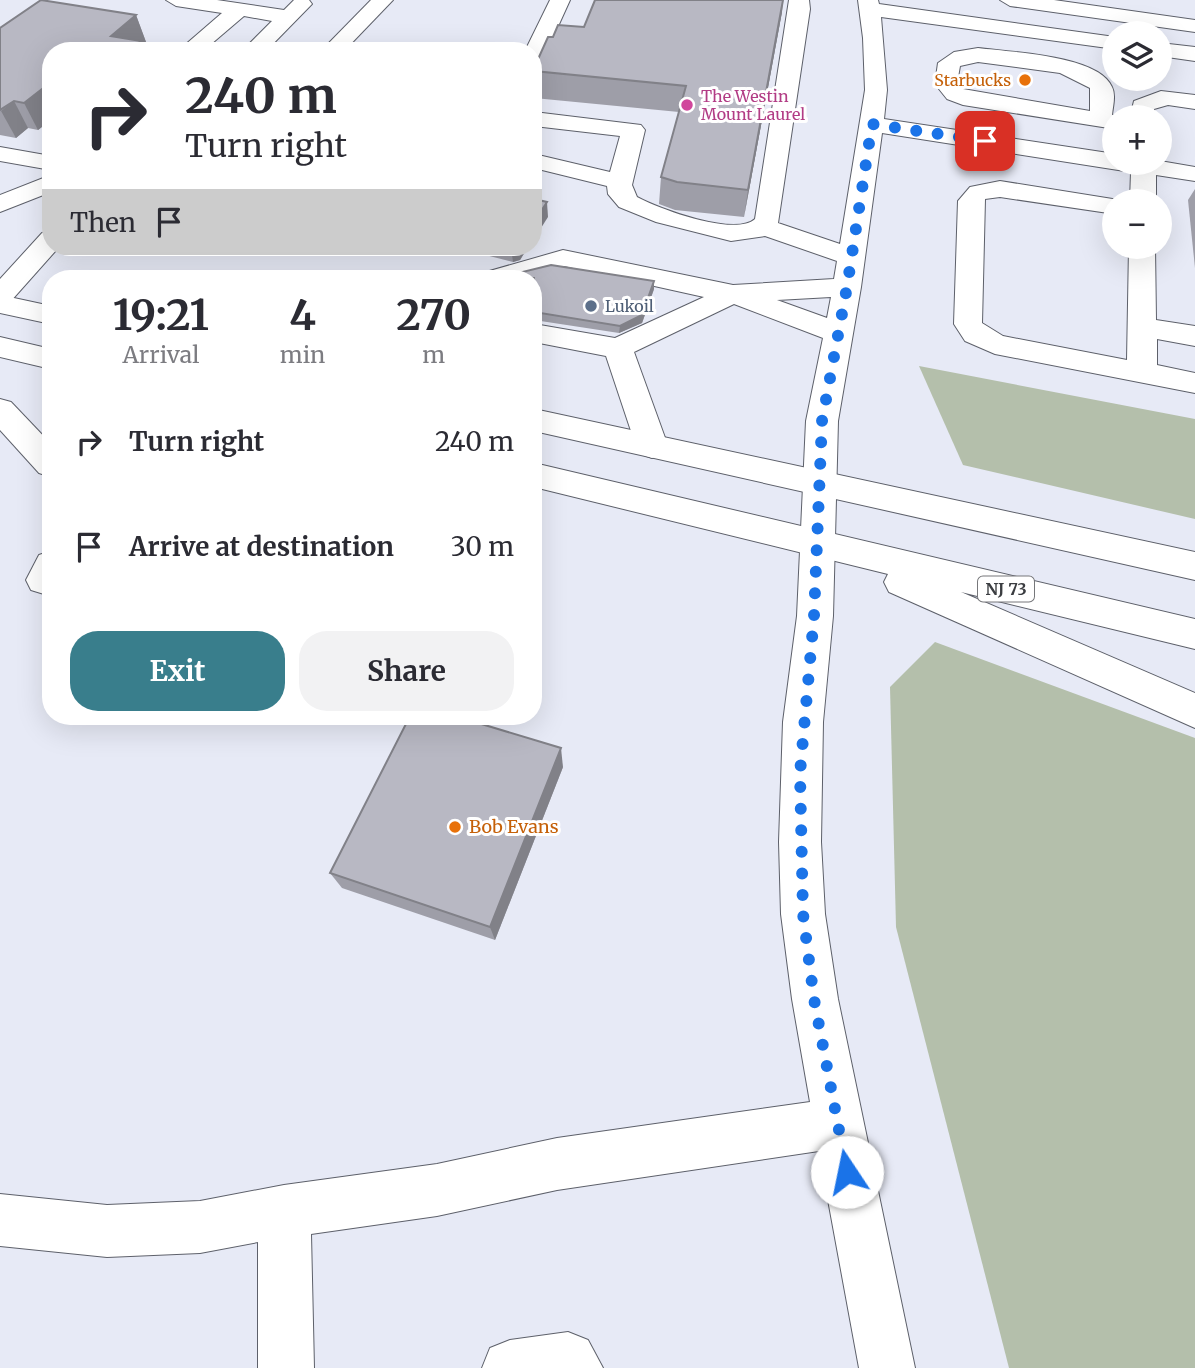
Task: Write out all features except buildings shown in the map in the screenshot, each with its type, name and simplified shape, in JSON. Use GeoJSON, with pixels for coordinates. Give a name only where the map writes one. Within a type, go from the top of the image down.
{"type":"FeatureCollection","features":[{"type":"Feature","properties":{"kind":"main road"},"geometry":{"type":"LineString","coordinates":[[176,0],[288,18]]}},
{"type":"Feature","properties":{"kind":"main road"},"geometry":{"type":"LineString","coordinates":[[263,42],[307,0]]}},
{"type":"Feature","properties":{"kind":"main road"},"geometry":{"type":"LineString","coordinates":[[341,42],[383,0]]}},
{"type":"Feature","properties":{"kind":"main road"},"geometry":{"type":"LineString","coordinates":[[540,42],[560,0]]}},
{"type":"Feature","properties":{"kind":"main road"},"geometry":{"type":"LineString","coordinates":[[542,121],[633,130],[620,182],[621,194],[635,207],[731,234],[747,233],[763,227],[768,219],[800,9],[799,0]]}},
{"type":"Feature","properties":{"kind":"main road"},"geometry":{"type":"LineString","coordinates":[[1010,0],[1195,26]]}},
{"type":"Feature","properties":{"kind":"main road"},"geometry":{"type":"LineString","coordinates":[[887,1368],[814,999],[803,914],[801,854],[801,760],[814,616],[822,421],[847,287],[872,124],[876,63],[869,4],[1102,41]]}},
{"type":"Feature","properties":{"kind":"main road"},"geometry":{"type":"LineString","coordinates":[[200,42],[239,10]]}},
{"type":"Feature","properties":{"kind":"main road"},"geometry":{"type":"LineString","coordinates":[[1172,51],[1195,54]]}},
{"type":"Feature","properties":{"kind":"main road"},"geometry":{"type":"LineString","coordinates":[[978,55],[1083,72],[1099,84],[1108,121],[971,100],[952,92],[945,82],[949,63],[959,58],[978,55]]}},
{"type":"Feature","properties":{"kind":"main road"},"geometry":{"type":"LineString","coordinates":[[1144,105],[1152,100],[1167,98],[1195,102]]}},
{"type":"Feature","properties":{"kind":"main road"},"geometry":{"type":"LineString","coordinates":[[872,124],[1102,159]]}},
{"type":"Feature","properties":{"kind":"main road"},"geometry":{"type":"LineString","coordinates":[[0,154],[42,161]]}},
{"type":"Feature","properties":{"kind":"main road"},"geometry":{"type":"LineString","coordinates":[[542,163],[620,182]]}},
{"type":"Feature","properties":{"kind":"main road"},"geometry":{"type":"LineString","coordinates":[[1172,170],[1195,174]]}},
{"type":"Feature","properties":{"kind":"main road"},"geometry":{"type":"LineString","coordinates":[[0,183],[42,182]]}},
{"type":"Feature","properties":{"kind":"main road"},"geometry":{"type":"LineString","coordinates":[[0,204],[42,186]]}},
{"type":"Feature","properties":{"kind":"main road"},"geometry":{"type":"LineString","coordinates":[[1102,204],[997,189],[974,194],[971,201],[967,322],[975,334],[995,344],[1195,383]]}},
{"type":"Feature","properties":{"kind":"main road"},"geometry":{"type":"LineString","coordinates":[[763,227],[852,257]]}},
{"type":"Feature","properties":{"kind":"main road"},"geometry":{"type":"LineString","coordinates":[[0,296],[42,250]]}},
{"type":"Feature","properties":{"kind":"main road"},"geometry":{"type":"LineString","coordinates":[[523,270],[563,258],[589,271],[733,294],[839,333]]}},
{"type":"Feature","properties":{"kind":"main road"},"geometry":{"type":"LineString","coordinates":[[1142,259],[1142,373]]}},
{"type":"Feature","properties":{"kind":"main road"},"geometry":{"type":"LineString","coordinates":[[554,332],[618,348],[733,294],[847,287]]}},
{"type":"Feature","properties":{"kind":"main road"},"geometry":{"type":"LineString","coordinates":[[0,304],[42,313]]}},
{"type":"Feature","properties":{"kind":"main road"},"geometry":{"type":"LineString","coordinates":[[1142,327],[1195,336]]}},
{"type":"Feature","properties":{"kind":"main road"},"geometry":{"type":"LineString","coordinates":[[0,347],[42,357]]}},
{"type":"Feature","properties":{"kind":"main road"},"geometry":{"type":"LineString","coordinates":[[618,348],[652,446]]}},
{"type":"Feature","properties":{"kind":"main road"},"geometry":{"type":"LineString","coordinates":[[0,410],[42,455]]}},
{"type":"Feature","properties":{"kind":"main road"},"geometry":{"type":"LineString","coordinates":[[542,422],[1195,566]]}},
{"type":"Feature","properties":{"kind":"main road","name":"NJ 73"},"geometry":{"type":"LineString","coordinates":[[542,477],[1195,634]]}},
{"type":"Feature","properties":{"kind":"main road"},"geometry":{"type":"LineString","coordinates":[[817,543],[1195,711]]}},
{"type":"Feature","properties":{"kind":"main road"},"geometry":{"type":"LineString","coordinates":[[1052,600],[1195,644]]}},
{"type":"Feature","properties":{"kind":"main road"},"geometry":{"type":"LineString","coordinates":[[0,1220],[107,1231],[200,1227],[284,1211],[436,1190],[557,1164],[838,1123]]}},
{"type":"Feature","properties":{"kind":"main road"},"geometry":{"type":"LineString","coordinates":[[284,1211],[286,1368]]}},
{"type":"Feature","properties":{"kind":"main road"},"geometry":{"type":"LineString","coordinates":[[510,1368],[568,1360],[575,1368]]}},
{"type":"Feature","properties":{"kind":"green space"},"geometry":{"type":"Polygon","coordinates":[[[919,366],[1195,419],[1195,519],[963,465],[919,366]]]}},
{"type":"Feature","properties":{"kind":"green space"},"geometry":{"type":"Polygon","coordinates":[[[935,642],[1195,738],[1195,1368],[1009,1368],[896,927],[890,687],[935,642]]]}},
{"type":"Feature","properties":{"kind":"place","name":"Starbucks"},"geometry":{"type":"Point","coordinates":[1025,80]}},
{"type":"Feature","properties":{"kind":"place","name":"The Westin Mount Laurel"},"geometry":{"type":"Point","coordinates":[687,105]}},
{"type":"Feature","properties":{"kind":"place","name":"Lukoil"},"geometry":{"type":"Point","coordinates":[591,306]}},
{"type":"Feature","properties":{"kind":"place","name":"Bob Evans"},"geometry":{"type":"Point","coordinates":[455,827]}},
{"type":"Feature","properties":{"kind":"route"},"geometry":{"type":"LineString","coordinates":[[847,1172],[814,999],[803,914],[800,842],[800,773],[814,616],[822,421],[847,287],[872,124],[985,141]]}}]}
